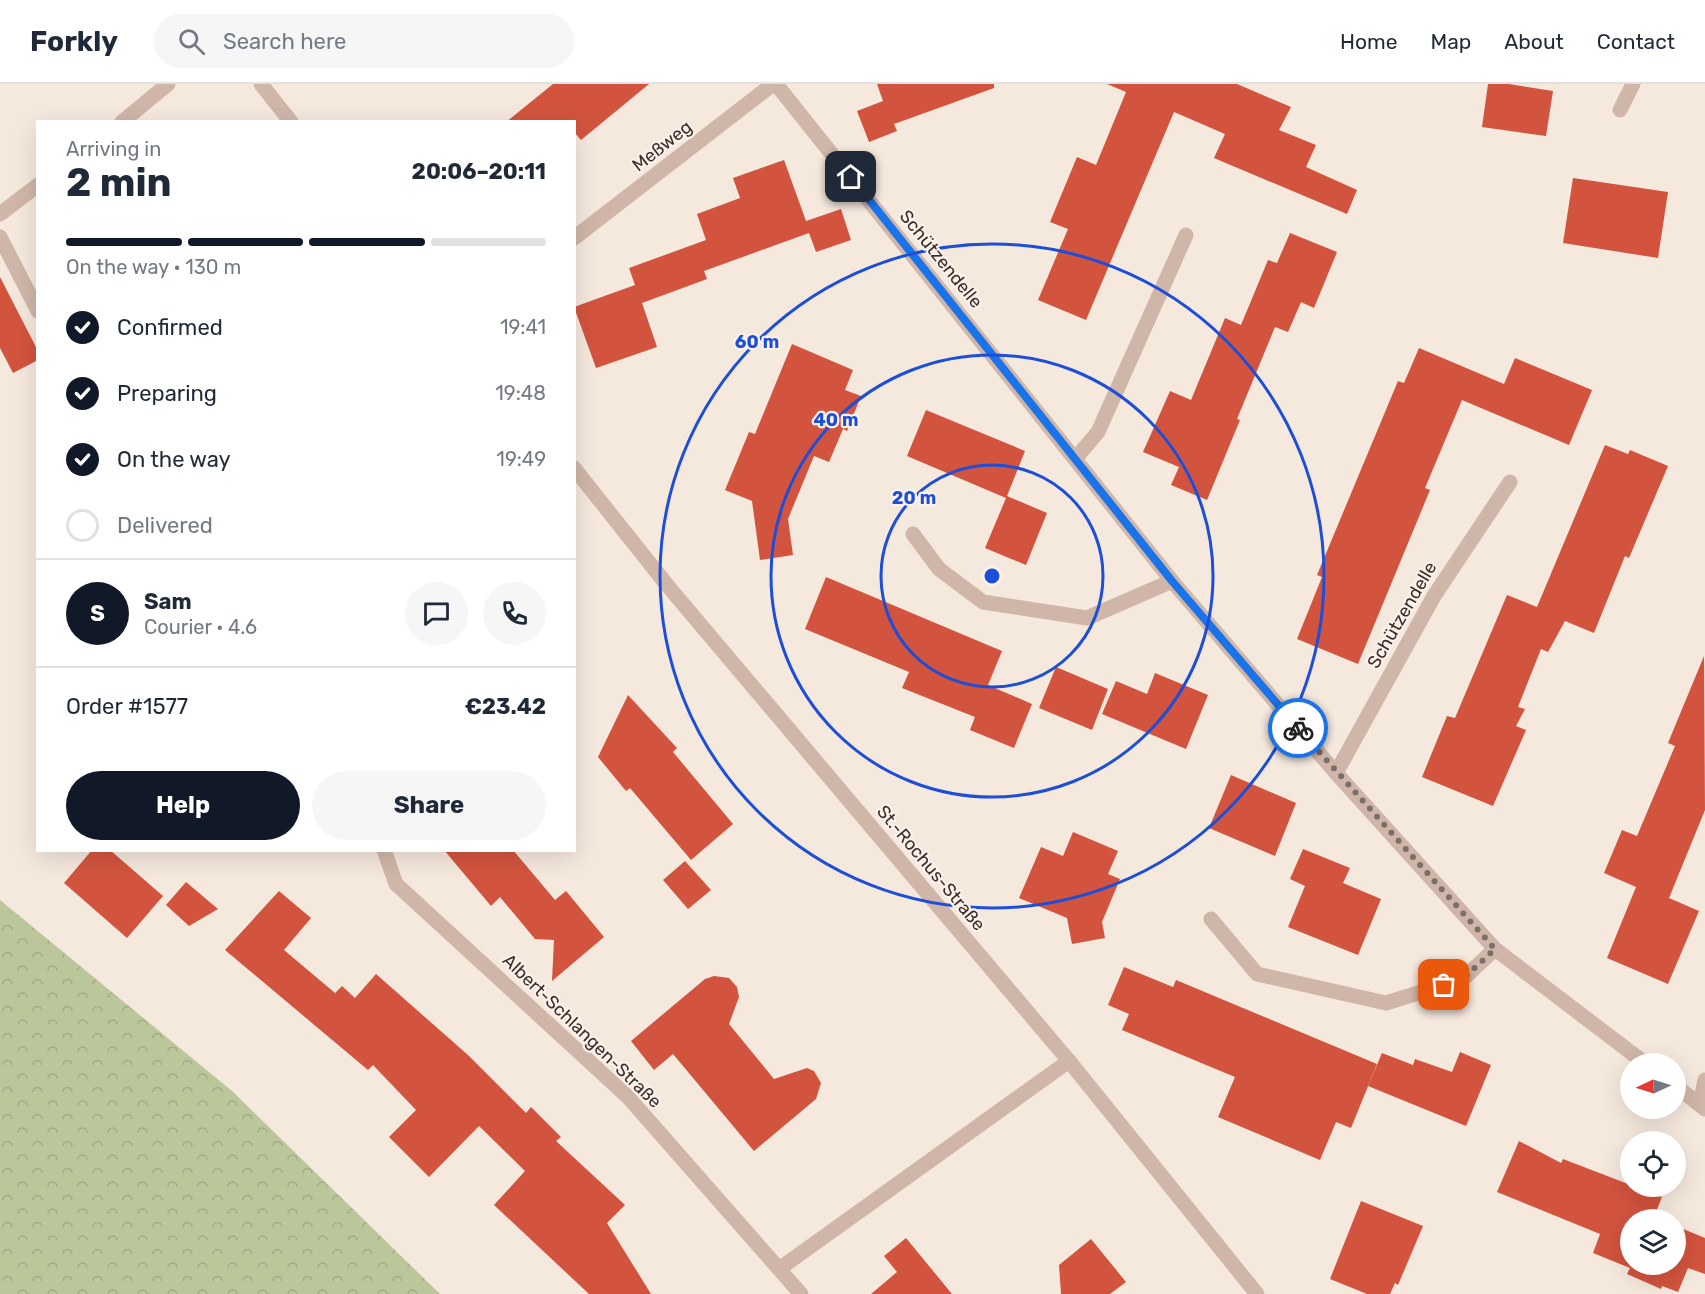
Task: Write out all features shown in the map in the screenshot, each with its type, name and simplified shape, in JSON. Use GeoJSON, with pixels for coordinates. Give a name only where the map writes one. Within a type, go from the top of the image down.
{"type":"FeatureCollection","features":[{"type":"Feature","properties":{"kind":"street"},"geometry":{"type":"LineString","coordinates":[[124,120],[168,84]]}},
{"type":"Feature","properties":{"kind":"street"},"geometry":{"type":"LineString","coordinates":[[261,84],[289,120]]}},
{"type":"Feature","properties":{"kind":"street","name":"Meßweg"},"geometry":{"type":"LineString","coordinates":[[576,236],[775,84]]}},
{"type":"Feature","properties":{"kind":"street","name":"Schützendelle"},"geometry":{"type":"LineString","coordinates":[[775,84],[1172,581],[1336,773],[1495,949],[1632,1053]]}},
{"type":"Feature","properties":{"kind":"street"},"geometry":{"type":"LineString","coordinates":[[1620,110],[1632,84]]}},
{"type":"Feature","properties":{"kind":"street"},"geometry":{"type":"LineString","coordinates":[[0,214],[36,187]]}},
{"type":"Feature","properties":{"kind":"street"},"geometry":{"type":"LineString","coordinates":[[1076,458],[1098,432],[1186,235]]}},
{"type":"Feature","properties":{"kind":"street"},"geometry":{"type":"LineString","coordinates":[[0,237],[36,307]]}},
{"type":"Feature","properties":{"kind":"street","name":"St.-Rochus-Straße"},"geometry":{"type":"LineString","coordinates":[[576,471],[667,585],[1068,1061],[1257,1294]]}},
{"type":"Feature","properties":{"kind":"street","name":"Schützendelle"},"geometry":{"type":"LineString","coordinates":[[1336,773],[1434,596],[1510,482]]}},
{"type":"Feature","properties":{"kind":"street"},"geometry":{"type":"LineString","coordinates":[[913,534],[939,569],[983,602],[1087,618],[1172,581]]}},
{"type":"Feature","properties":{"kind":"street","name":"Albert-Schlangen-Straße"},"geometry":{"type":"LineString","coordinates":[[385,852],[396,884],[628,1097],[801,1294]]}},
{"type":"Feature","properties":{"kind":"street"},"geometry":{"type":"LineString","coordinates":[[1211,919],[1257,974],[1386,1003],[1463,979],[1495,949]]}},
{"type":"Feature","properties":{"kind":"street"},"geometry":{"type":"LineString","coordinates":[[779,1269],[1068,1061]]}},
{"type":"Feature","properties":{"kind":"street"},"geometry":{"type":"LineString","coordinates":[[1702,1106],[1705,1080]]}},
{"type":"Feature","properties":{"kind":"street"},"geometry":{"type":"LineString","coordinates":[[1686,1094],[1702,1106]]}},
{"type":"Feature","properties":{"kind":"green space"},"geometry":{"type":"Polygon","coordinates":[[[0,900],[232,1091],[440,1294],[0,1294],[0,900]]]}},
{"type":"Feature","properties":{"kind":"building"},"geometry":{"type":"Polygon","coordinates":[[[553,84],[649,84],[581,140],[576,134],[576,120],[508,120],[553,84]]]}},
{"type":"Feature","properties":{"kind":"building"},"geometry":{"type":"Polygon","coordinates":[[[877,84],[994,84],[994,88],[894,124],[897,131],[869,142],[857,111],[883,101],[877,84]]]}},
{"type":"Feature","properties":{"kind":"building"},"geometry":{"type":"Polygon","coordinates":[[[1107,84],[1237,84],[1291,107],[1279,130],[1316,145],[1306,167],[1357,190],[1347,214],[1214,158],[1225,134],[1174,112],[1086,320],[1038,300],[1068,229],[1050,222],[1077,157],[1096,165],[1126,92],[1107,84]]]}},
{"type":"Feature","properties":{"kind":"building"},"geometry":{"type":"Polygon","coordinates":[[[1488,84],[1509,84],[1553,91],[1546,136],[1482,127],[1488,84]]]}},
{"type":"Feature","properties":{"kind":"building"},"geometry":{"type":"Polygon","coordinates":[[[784,160],[806,221],[841,209],[851,240],[816,252],[809,233],[704,271],[707,279],[642,303],[657,347],[596,368],[576,313],[576,306],[635,285],[629,268],[706,240],[697,214],[740,198],[733,178],[784,160]]]}},
{"type":"Feature","properties":{"kind":"building"},"geometry":{"type":"Polygon","coordinates":[[[1573,178],[1668,192],[1658,258],[1563,243],[1573,178]]]}},
{"type":"Feature","properties":{"kind":"building"},"geometry":{"type":"Polygon","coordinates":[[[1290,233],[1337,252],[1314,308],[1301,302],[1288,332],[1275,327],[1207,500],[1171,485],[1179,467],[1143,452],[1170,391],[1191,400],[1225,318],[1241,325],[1268,260],[1277,263],[1290,233]]]}},
{"type":"Feature","properties":{"kind":"building"},"geometry":{"type":"Polygon","coordinates":[[[0,277],[36,347],[36,361],[13,373],[0,348],[0,277]]]}},
{"type":"Feature","properties":{"kind":"building"},"geometry":{"type":"Polygon","coordinates":[[[792,344],[853,370],[845,390],[861,396],[847,431],[843,429],[829,462],[814,456],[788,519],[793,555],[760,560],[752,501],[725,490],[749,432],[755,434],[792,344]]]}},
{"type":"Feature","properties":{"kind":"building"},"geometry":{"type":"Polygon","coordinates":[[[1419,348],[1504,384],[1515,358],[1592,390],[1569,445],[1462,400],[1425,488],[1430,490],[1358,664],[1297,639],[1322,577],[1317,575],[1398,381],[1404,383],[1419,348]]]}},
{"type":"Feature","properties":{"kind":"building"},"geometry":{"type":"Polygon","coordinates":[[[926,410],[1025,451],[1007,496],[1047,513],[1026,565],[985,548],[1006,498],[907,456],[926,410]]]}},
{"type":"Feature","properties":{"kind":"building"},"geometry":{"type":"Polygon","coordinates":[[[1605,445],[1628,454],[1630,450],[1668,466],[1629,558],[1625,556],[1594,633],[1565,621],[1548,652],[1541,649],[1518,707],[1525,709],[1516,726],[1526,730],[1493,806],[1422,777],[1447,716],[1455,718],[1507,595],[1537,607],[1605,445]]]}},
{"type":"Feature","properties":{"kind":"building"},"geometry":{"type":"Polygon","coordinates":[[[826,577],[1002,651],[988,685],[1032,704],[1014,748],[970,730],[975,717],[902,688],[909,672],[805,629],[826,577]]]}},
{"type":"Feature","properties":{"kind":"building"},"geometry":{"type":"Polygon","coordinates":[[[1704,656],[1705,810],[1669,898],[1699,911],[1668,984],[1607,958],[1636,887],[1604,873],[1622,830],[1637,836],[1675,746],[1668,743],[1704,656]]]}},
{"type":"Feature","properties":{"kind":"building"},"geometry":{"type":"Polygon","coordinates":[[[1056,667],[1108,689],[1092,730],[1039,708],[1056,667]]]}},
{"type":"Feature","properties":{"kind":"building"},"geometry":{"type":"Polygon","coordinates":[[[1155,673],[1208,695],[1186,749],[1102,714],[1116,681],[1147,694],[1155,673]]]}},
{"type":"Feature","properties":{"kind":"building"},"geometry":{"type":"Polygon","coordinates":[[[628,695],[677,748],[673,752],[733,824],[691,860],[630,788],[626,791],[598,757],[628,695]]]}},
{"type":"Feature","properties":{"kind":"building"},"geometry":{"type":"Polygon","coordinates":[[[1231,775],[1296,803],[1275,856],[1209,828],[1231,775]]]}},
{"type":"Feature","properties":{"kind":"building"},"geometry":{"type":"Polygon","coordinates":[[[1073,832],[1118,851],[1108,874],[1120,879],[1102,922],[1105,938],[1072,944],[1067,918],[1019,898],[1041,847],[1063,856],[1073,832]]]}},
{"type":"Feature","properties":{"kind":"building"},"geometry":{"type":"Polygon","coordinates":[[[1303,849],[1350,868],[1343,883],[1381,899],[1358,955],[1288,927],[1305,886],[1290,879],[1303,849]]]}},
{"type":"Feature","properties":{"kind":"building"},"geometry":{"type":"Polygon","coordinates":[[[90,852],[112,852],[163,896],[127,938],[64,883],[90,852]]]}},
{"type":"Feature","properties":{"kind":"building"},"geometry":{"type":"Polygon","coordinates":[[[446,852],[515,852],[555,900],[566,891],[604,937],[552,981],[554,940],[535,939],[500,897],[491,906],[446,852]]]}},
{"type":"Feature","properties":{"kind":"building"},"geometry":{"type":"Polygon","coordinates":[[[685,861],[711,890],[688,909],[663,880],[685,861]]]}},
{"type":"Feature","properties":{"kind":"building"},"geometry":{"type":"Polygon","coordinates":[[[186,882],[218,909],[189,926],[166,905],[186,882]]]}},
{"type":"Feature","properties":{"kind":"building"},"geometry":{"type":"Polygon","coordinates":[[[279,891],[311,918],[284,950],[335,993],[342,986],[355,998],[376,974],[468,1055],[526,1113],[531,1107],[561,1137],[556,1141],[625,1205],[607,1223],[651,1294],[589,1294],[494,1205],[525,1171],[479,1126],[429,1177],[389,1137],[416,1110],[373,1065],[368,1070],[225,950],[279,891]]]}},
{"type":"Feature","properties":{"kind":"building"},"geometry":{"type":"Polygon","coordinates":[[[1124,967],[1173,987],[1176,980],[1377,1064],[1351,1128],[1336,1122],[1320,1160],[1218,1117],[1235,1077],[1122,1030],[1129,1014],[1108,1005],[1124,967]]]}},
{"type":"Feature","properties":{"kind":"building"},"geometry":{"type":"Polygon","coordinates":[[[714,976],[729,978],[737,987],[739,997],[729,1024],[774,1079],[807,1068],[814,1071],[821,1083],[816,1099],[754,1151],[673,1054],[654,1070],[631,1041],[705,979],[714,976]]]}},
{"type":"Feature","properties":{"kind":"building"},"geometry":{"type":"Polygon","coordinates":[[[1460,1052],[1491,1065],[1466,1126],[1368,1086],[1382,1053],[1413,1065],[1415,1059],[1452,1072],[1460,1052]]]}},
{"type":"Feature","properties":{"kind":"building"},"geometry":{"type":"Polygon","coordinates":[[[1519,1141],[1561,1163],[1563,1159],[1620,1181],[1620,1197],[1662,1197],[1657,1209],[1620,1209],[1620,1264],[1593,1253],[1600,1234],[1497,1192],[1519,1141]]]}},
{"type":"Feature","properties":{"kind":"building"},"geometry":{"type":"Polygon","coordinates":[[[1361,1201],[1423,1226],[1398,1285],[1395,1283],[1390,1294],[1367,1294],[1330,1279],[1361,1201]]]}},
{"type":"Feature","properties":{"kind":"building"},"geometry":{"type":"Polygon","coordinates":[[[1686,1230],[1705,1238],[1705,1274],[1688,1268],[1686,1273],[1686,1230]]]}},
{"type":"Feature","properties":{"kind":"building"},"geometry":{"type":"Polygon","coordinates":[[[906,1238],[952,1294],[871,1294],[897,1272],[884,1256],[906,1238]]]}},
{"type":"Feature","properties":{"kind":"building"},"geometry":{"type":"Polygon","coordinates":[[[1091,1239],[1126,1282],[1110,1294],[1061,1294],[1059,1265],[1091,1239]]]}},
{"type":"Feature","properties":{"kind":"building"},"geometry":{"type":"Polygon","coordinates":[[[1629,1275],[1685,1275],[1678,1292],[1662,1286],[1661,1289],[1629,1275]]]}},
{"type":"Feature","properties":{"kind":"way so far"},"geometry":{"type":"LineString","coordinates":[[1298,728],[1495,949],[1463,979],[1444,985]]}},
{"type":"Feature","properties":{"kind":"route"},"geometry":{"type":"LineString","coordinates":[[851,177],[1172,581],[1298,728]]}}]}
